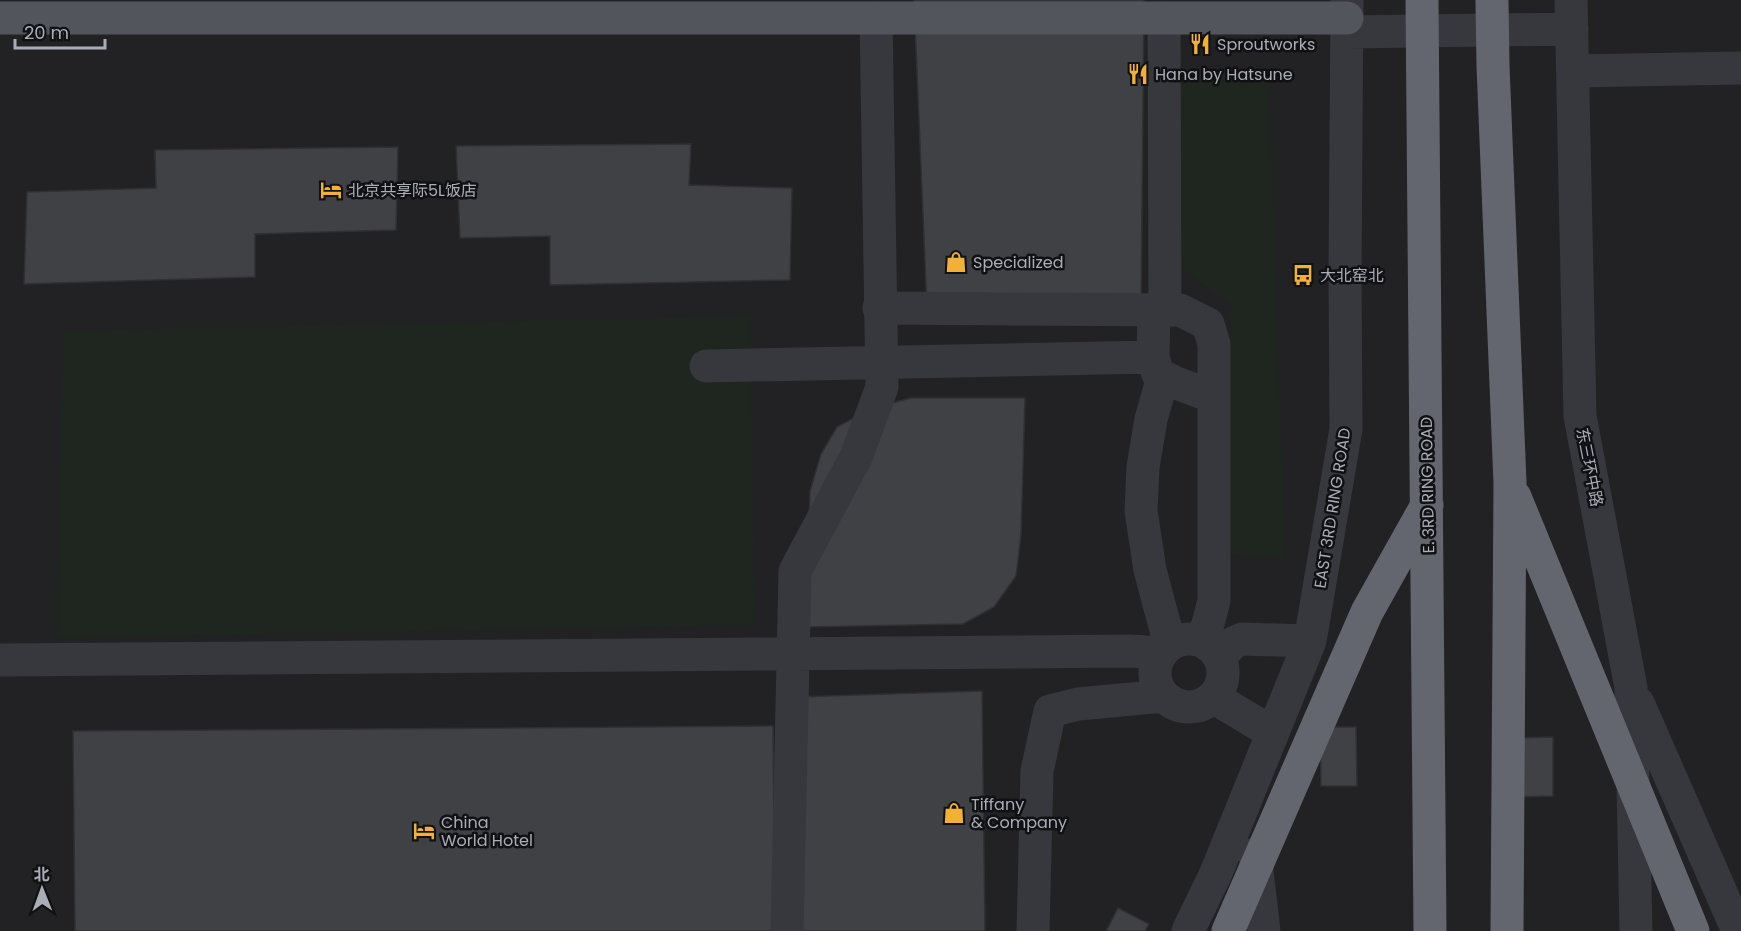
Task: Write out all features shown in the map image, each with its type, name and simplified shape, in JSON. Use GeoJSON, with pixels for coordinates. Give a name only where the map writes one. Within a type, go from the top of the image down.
{"type":"FeatureCollection","features":[{"type":"Feature","properties":{"kind":"highway","name":"E. 3RD RING ROAD"},"geometry":{"type":"LineString","coordinates":[[1422,0],[1430,931]]}},
{"type":"Feature","properties":{"kind":"highway"},"geometry":{"type":"LineString","coordinates":[[1492,0],[1510,483],[1507,931]]}},
{"type":"Feature","properties":{"kind":"highway"},"geometry":{"type":"LineString","coordinates":[[1510,483],[1693,931]]}},
{"type":"Feature","properties":{"kind":"highway"},"geometry":{"type":"LineString","coordinates":[[1228,931],[1367,612],[1428,504]]}},
{"type":"Feature","properties":{"kind":"main road"},"geometry":{"type":"LineString","coordinates":[[0,18],[1347,16]]}},
{"type":"Feature","properties":{"kind":"street"},"geometry":{"type":"LineString","coordinates":[[1347,16],[1571,14]]}},
{"type":"Feature","properties":{"kind":"street","name":"东三环中路"},"geometry":{"type":"LineString","coordinates":[[1571,14],[1580,416],[1631,688],[1636,931]]}},
{"type":"Feature","properties":{"kind":"street","name":"EAST 3RD RING ROAD"},"geometry":{"type":"LineString","coordinates":[[1264,931],[1249,793],[1310,641],[1346,429],[1347,16]]}},
{"type":"Feature","properties":{"kind":"street"},"geometry":{"type":"LineString","coordinates":[[787,931],[795,571],[856,458],[882,387],[876,18]]}},
{"type":"Feature","properties":{"kind":"street"},"geometry":{"type":"LineString","coordinates":[[1164,18],[1158,367],[1144,457],[1142,511],[1150,570],[1166,649]]}},
{"type":"Feature","properties":{"kind":"street"},"geometry":{"type":"LineString","coordinates":[[1573,71],[1741,68]]}},
{"type":"Feature","properties":{"kind":"street"},"geometry":{"type":"LineString","coordinates":[[879,308],[1180,310],[1208,324],[1214,344],[1214,601],[1211,650]]}},
{"type":"Feature","properties":{"kind":"street"},"geometry":{"type":"LineString","coordinates":[[706,366],[881,363],[1158,367],[1176,383],[1214,397]]}},
{"type":"Feature","properties":{"kind":"street"},"geometry":{"type":"LineString","coordinates":[[1211,650],[1242,639],[1310,641]]}},
{"type":"Feature","properties":{"kind":"street"},"geometry":{"type":"LineString","coordinates":[[1181,640],[1192,640],[1211,650],[1222,667],[1223,678],[1213,697],[1204,704],[1194,707],[1173,703],[1164,696],[1155,675],[1156,664],[1166,649],[1181,640]]}},
{"type":"Feature","properties":{"kind":"street"},"geometry":{"type":"LineString","coordinates":[[0,660],[1166,649]]}},
{"type":"Feature","properties":{"kind":"street"},"geometry":{"type":"LineString","coordinates":[[1631,688],[1738,931]]}},
{"type":"Feature","properties":{"kind":"street"},"geometry":{"type":"LineString","coordinates":[[1033,931],[1037,771],[1050,711],[1078,704],[1164,696]]}},
{"type":"Feature","properties":{"kind":"street"},"geometry":{"type":"LineString","coordinates":[[1213,697],[1273,733]]}},
{"type":"Feature","properties":{"kind":"street"},"geometry":{"type":"LineString","coordinates":[[1188,931],[1216,873],[1249,793]]}},
{"type":"Feature","properties":{"kind":"shaded area"},"geometry":{"type":"Polygon","coordinates":[[[0,0],[1741,0],[1741,931],[0,931],[0,0]]]}},
{"type":"Feature","properties":{"kind":"shaded area"},"geometry":{"type":"Polygon","coordinates":[[[1269,70],[1285,557],[1231,555],[1231,305],[1180,267],[1178,73],[1269,70]]]}},
{"type":"Feature","properties":{"kind":"shaded area"},"geometry":{"type":"Polygon","coordinates":[[[751,316],[754,625],[56,638],[64,331],[751,316]]]}},
{"type":"Feature","properties":{"kind":"building"},"geometry":{"type":"Polygon","coordinates":[[[914,0],[1144,0],[1141,311],[927,310],[914,0]]]}},
{"type":"Feature","properties":{"kind":"building"},"geometry":{"type":"Polygon","coordinates":[[[691,144],[689,185],[792,188],[790,280],[550,285],[550,236],[460,238],[456,146],[691,144]]]}},
{"type":"Feature","properties":{"kind":"building"},"geometry":{"type":"Polygon","coordinates":[[[398,147],[396,230],[255,234],[255,277],[24,284],[27,192],[156,188],[155,150],[398,147]]]}},
{"type":"Feature","properties":{"kind":"building"},"geometry":{"type":"Polygon","coordinates":[[[911,398],[1025,398],[1021,535],[1016,576],[994,607],[963,624],[806,627],[810,491],[821,454],[837,427],[872,408],[911,398]]]}},
{"type":"Feature","properties":{"kind":"building"},"geometry":{"type":"Polygon","coordinates":[[[982,691],[985,931],[798,931],[795,697],[982,691]]]}},
{"type":"Feature","properties":{"kind":"building","name":"China World Hotel"},"geometry":{"type":"Polygon","coordinates":[[[773,726],[775,931],[75,931],[73,731],[773,726]]]}},
{"type":"Feature","properties":{"kind":"building"},"geometry":{"type":"Polygon","coordinates":[[[1320,727],[1356,727],[1357,786],[1321,786],[1320,727]]]}},
{"type":"Feature","properties":{"kind":"building"},"geometry":{"type":"Polygon","coordinates":[[[1553,737],[1553,796],[1517,797],[1516,738],[1553,737]]]}},
{"type":"Feature","properties":{"kind":"building"},"geometry":{"type":"Polygon","coordinates":[[[1118,908],[1149,924],[1145,931],[1106,931],[1118,908]]]}},
{"type":"Feature","properties":{"kind":"place","name":"Sproutworks"},"geometry":{"type":"Point","coordinates":[1200,44]}},
{"type":"Feature","properties":{"kind":"place","name":"Hana by Hatsune"},"geometry":{"type":"Point","coordinates":[1138,74]}},
{"type":"Feature","properties":{"kind":"place","name":"北京共享际5L饭店"},"geometry":{"type":"Point","coordinates":[331,190]}},
{"type":"Feature","properties":{"kind":"place","name":"Specialized"},"geometry":{"type":"Point","coordinates":[956,262]}},
{"type":"Feature","properties":{"kind":"place","name":"大北窑北"},"geometry":{"type":"Point","coordinates":[1303,275]}},
{"type":"Feature","properties":{"kind":"place","name":"Tiffany & Company"},"geometry":{"type":"Point","coordinates":[954,813]}},
{"type":"Feature","properties":{"kind":"place","name":"China World Hotel"},"geometry":{"type":"Point","coordinates":[424,831]}}]}
